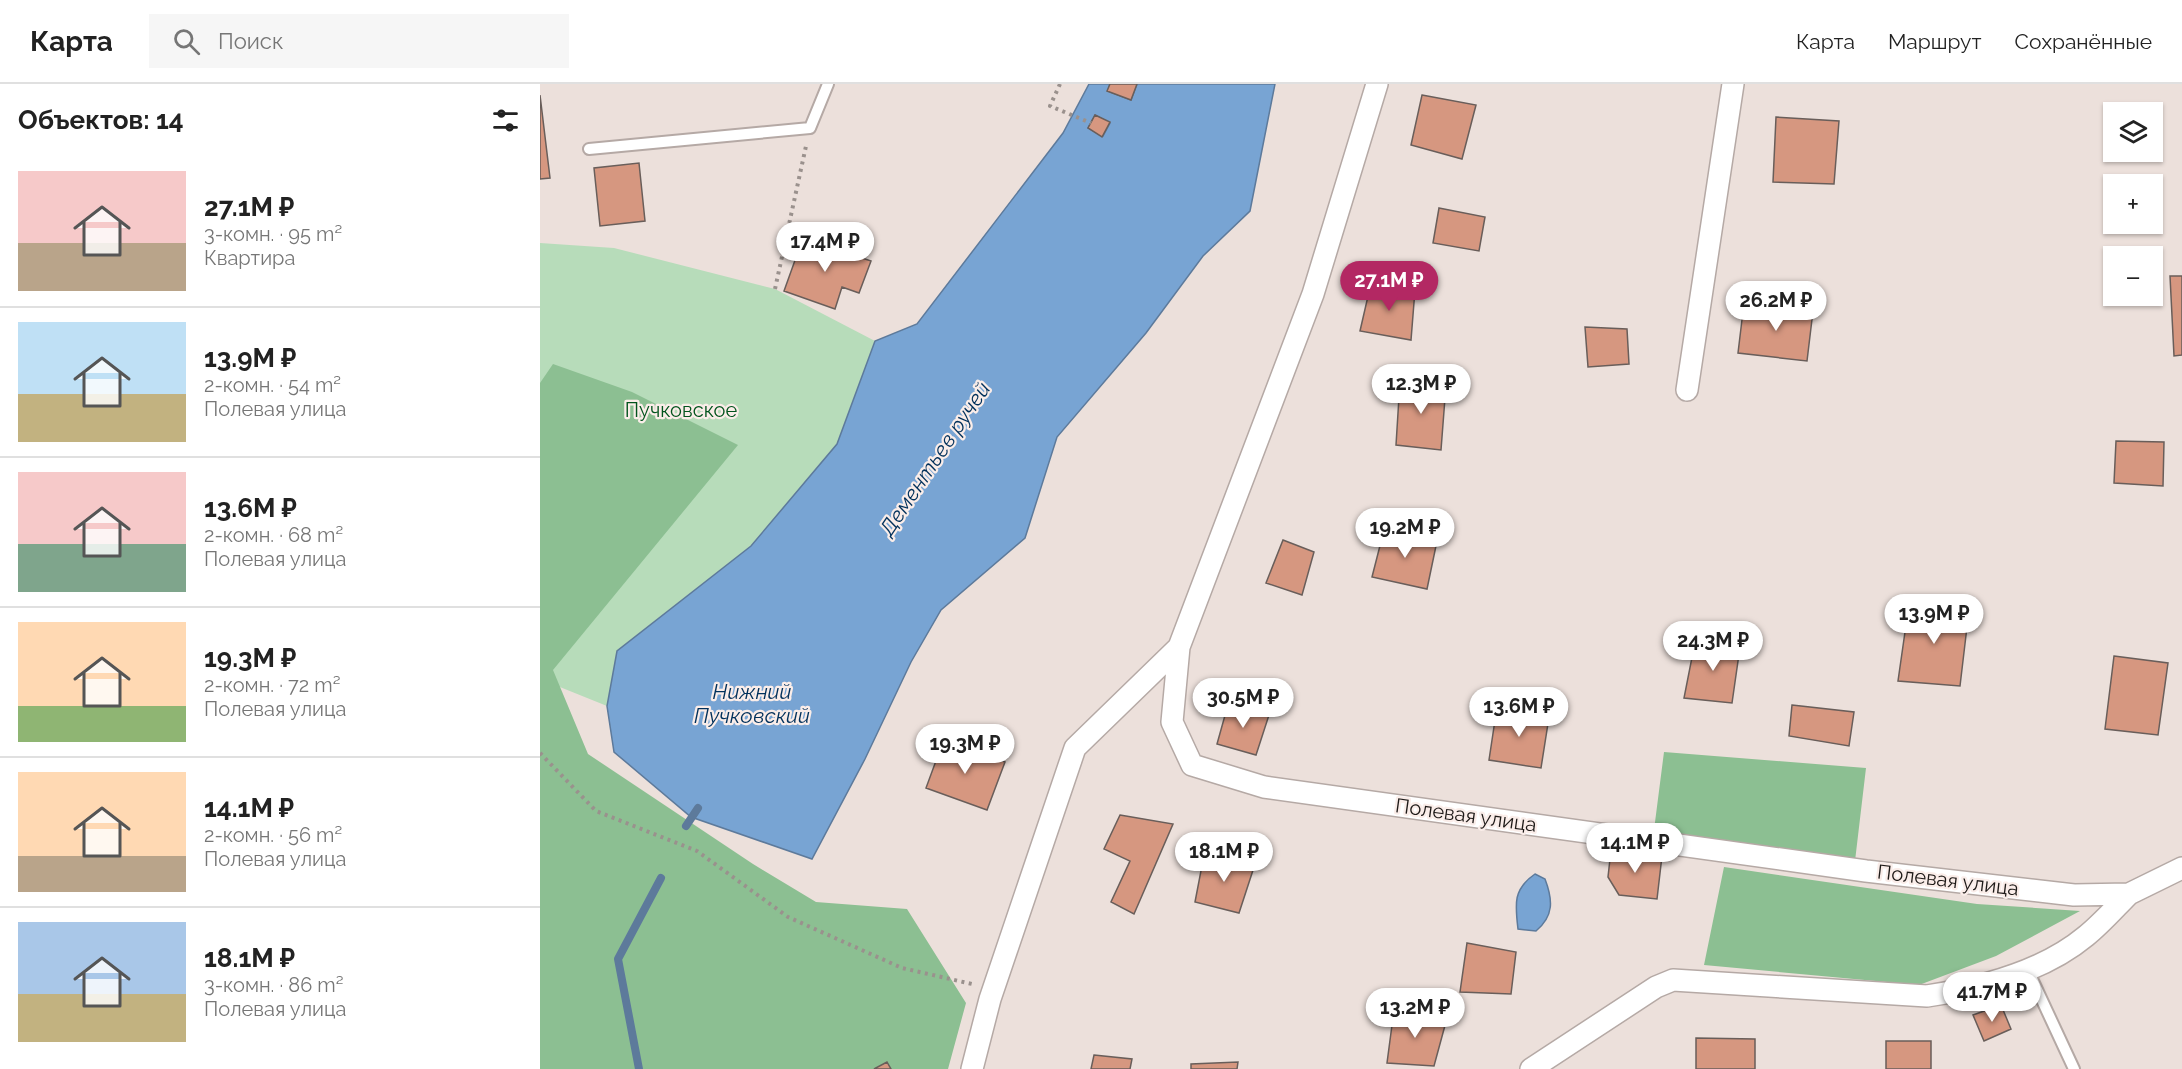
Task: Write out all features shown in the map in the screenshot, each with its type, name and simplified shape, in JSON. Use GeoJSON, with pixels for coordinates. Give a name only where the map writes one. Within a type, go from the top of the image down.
{"type":"FeatureCollection","features":[{"type":"Feature","properties":{"kind":"street"},"geometry":{"type":"LineString","coordinates":[[972,1069],[993,989],[1075,748],[1179,647],[1313,294],[1377,84]]}},
{"type":"Feature","properties":{"kind":"street"},"geometry":{"type":"LineString","coordinates":[[1687,390],[1733,84]]}},
{"type":"Feature","properties":{"kind":"street","name":"Полевая улица"},"geometry":{"type":"LineString","coordinates":[[1179,647],[1172,722],[1192,765],[1264,787],[1974,884],[2074,895],[2129,894],[2182,868]]}},
{"type":"Feature","properties":{"kind":"street"},"geometry":{"type":"LineString","coordinates":[[1531,1069],[1656,987],[1673,980],[1927,996],[1952,992],[2050,959],[2085,937],[2129,894]]}},
{"type":"Feature","properties":{"kind":"lane"},"geometry":{"type":"LineString","coordinates":[[589,150],[810,128],[828,84]]}},
{"type":"Feature","properties":{"kind":"lane"},"geometry":{"type":"LineString","coordinates":[[2027,968],[2074,1069]]}},
{"type":"Feature","properties":{"kind":"path"},"geometry":{"type":"LineString","coordinates":[[1060,84],[1050,106],[1091,123]]}},
{"type":"Feature","properties":{"kind":"path"},"geometry":{"type":"LineString","coordinates":[[775,289],[810,128]]}},
{"type":"Feature","properties":{"kind":"path"},"geometry":{"type":"LineString","coordinates":[[540,753],[596,811],[697,851],[788,917],[902,969],[993,989]]}},
{"type":"Feature","properties":{"kind":"green space","name":"Пучковское"},"geometry":{"type":"Polygon","coordinates":[[[540,243],[614,248],[775,289],[875,341],[837,444],[751,546],[617,651],[607,706],[540,679],[540,243]]]}},
{"type":"Feature","properties":{"kind":"green space"},"geometry":{"type":"Polygon","coordinates":[[[553,364],[632,392],[738,445],[553,670],[588,754],[753,864],[816,902],[907,909],[966,1003],[948,1069],[540,1069],[540,383],[553,364]]]}},
{"type":"Feature","properties":{"kind":"green space"},"geometry":{"type":"Polygon","coordinates":[[[1664,752],[1866,768],[1855,861],[1654,830],[1664,752]]]}},
{"type":"Feature","properties":{"kind":"green space"},"geometry":{"type":"Polygon","coordinates":[[[1724,867],[1977,904],[2080,911],[1996,956],[1919,985],[1704,965],[1724,867]]]}},
{"type":"Feature","properties":{"kind":"water","name":"Нижний Пучковский"},"geometry":{"type":"Polygon","coordinates":[[[1089,84],[1110,84],[1108,91],[1131,100],[1137,84],[1275,84],[1250,211],[1203,256],[1146,333],[1057,437],[1025,538],[941,610],[911,662],[865,759],[812,859],[691,817],[614,752],[607,706],[617,651],[751,546],[837,444],[875,341],[917,324],[1063,133],[1089,84]],[[1095,115],[1088,128],[1103,136],[1110,123],[1095,115]]]}},
{"type":"Feature","properties":{"kind":"water"},"geometry":{"type":"Polygon","coordinates":[[[1535,874],[1545,879],[1550,894],[1549,913],[1536,931],[1518,929],[1516,905],[1519,891],[1535,874]]]}},
{"type":"Feature","properties":{"kind":"building"},"geometry":{"type":"Polygon","coordinates":[[[1110,84],[1137,84],[1131,100],[1107,91],[1110,84]]]}},
{"type":"Feature","properties":{"kind":"building"},"geometry":{"type":"Polygon","coordinates":[[[540,95],[550,178],[540,179],[540,95]]]}},
{"type":"Feature","properties":{"kind":"building"},"geometry":{"type":"Polygon","coordinates":[[[1422,95],[1476,105],[1462,159],[1411,145],[1422,95]]]}},
{"type":"Feature","properties":{"kind":"building"},"geometry":{"type":"Polygon","coordinates":[[[1095,115],[1110,122],[1102,137],[1088,128],[1095,115]]]}},
{"type":"Feature","properties":{"kind":"building"},"geometry":{"type":"Polygon","coordinates":[[[1776,117],[1839,121],[1834,184],[1773,182],[1776,117]]]}},
{"type":"Feature","properties":{"kind":"building"},"geometry":{"type":"Polygon","coordinates":[[[639,163],[645,221],[600,226],[594,168],[639,163]]]}},
{"type":"Feature","properties":{"kind":"building"},"geometry":{"type":"Polygon","coordinates":[[[1439,208],[1485,217],[1479,251],[1433,243],[1439,208]]]}},
{"type":"Feature","properties":{"kind":"building"},"geometry":{"type":"Polygon","coordinates":[[[803,238],[871,261],[859,293],[842,287],[835,309],[784,291],[803,238]]]}},
{"type":"Feature","properties":{"kind":"building"},"geometry":{"type":"Polygon","coordinates":[[[2170,276],[2182,276],[2182,355],[2174,356],[2170,276]]]}},
{"type":"Feature","properties":{"kind":"building"},"geometry":{"type":"Polygon","coordinates":[[[1371,283],[1415,290],[1411,340],[1360,331],[1371,283]]]}},
{"type":"Feature","properties":{"kind":"building"},"geometry":{"type":"Polygon","coordinates":[[[1744,303],[1813,311],[1807,361],[1738,353],[1744,303]]]}},
{"type":"Feature","properties":{"kind":"building"},"geometry":{"type":"Polygon","coordinates":[[[1585,327],[1627,329],[1629,364],[1588,367],[1585,327]]]}},
{"type":"Feature","properties":{"kind":"building"},"geometry":{"type":"Polygon","coordinates":[[[1400,381],[1446,385],[1441,450],[1396,445],[1400,381]]]}},
{"type":"Feature","properties":{"kind":"building"},"geometry":{"type":"Polygon","coordinates":[[[2116,441],[2164,442],[2163,486],[2114,483],[2116,441]]]}},
{"type":"Feature","properties":{"kind":"building"},"geometry":{"type":"Polygon","coordinates":[[[1384,530],[1437,541],[1427,589],[1372,577],[1384,530]]]}},
{"type":"Feature","properties":{"kind":"building"},"geometry":{"type":"Polygon","coordinates":[[[1283,540],[1314,552],[1302,595],[1266,583],[1283,540]]]}},
{"type":"Feature","properties":{"kind":"building"},"geometry":{"type":"Polygon","coordinates":[[[1909,604],[1969,610],[1960,686],[1898,681],[1909,604]]]}},
{"type":"Feature","properties":{"kind":"building"},"geometry":{"type":"Polygon","coordinates":[[[1696,637],[1740,647],[1732,703],[1684,698],[1696,637]]]}},
{"type":"Feature","properties":{"kind":"building"},"geometry":{"type":"Polygon","coordinates":[[[2114,656],[2168,663],[2158,735],[2105,729],[2114,656]]]}},
{"type":"Feature","properties":{"kind":"building"},"geometry":{"type":"Polygon","coordinates":[[[1229,701],[1269,715],[1256,755],[1217,744],[1229,701]]]}},
{"type":"Feature","properties":{"kind":"building"},"geometry":{"type":"Polygon","coordinates":[[[1792,705],[1854,712],[1849,746],[1789,736],[1792,705]]]}},
{"type":"Feature","properties":{"kind":"building"},"geometry":{"type":"Polygon","coordinates":[[[1497,707],[1549,717],[1541,768],[1489,760],[1497,707]]]}},
{"type":"Feature","properties":{"kind":"building"},"geometry":{"type":"Polygon","coordinates":[[[944,739],[1005,762],[987,810],[926,788],[944,739]]]}},
{"type":"Feature","properties":{"kind":"building"},"geometry":{"type":"Polygon","coordinates":[[[1120,815],[1173,824],[1134,914],[1111,902],[1130,861],[1104,849],[1120,815]]]}},
{"type":"Feature","properties":{"kind":"building"},"geometry":{"type":"Polygon","coordinates":[[[1611,850],[1662,856],[1657,899],[1619,895],[1608,877],[1611,850]]]}},
{"type":"Feature","properties":{"kind":"building"},"geometry":{"type":"Polygon","coordinates":[[[1204,855],[1255,864],[1239,913],[1195,902],[1204,855]]]}},
{"type":"Feature","properties":{"kind":"building"},"geometry":{"type":"Polygon","coordinates":[[[1467,943],[1516,952],[1511,994],[1460,992],[1467,943]]]}},
{"type":"Feature","properties":{"kind":"building"},"geometry":{"type":"Polygon","coordinates":[[[2001,1005],[2011,1029],[1984,1041],[1973,1015],[2001,1005]]]}},
{"type":"Feature","properties":{"kind":"building"},"geometry":{"type":"Polygon","coordinates":[[[1394,1010],[1447,1018],[1434,1066],[1387,1063],[1394,1010]]]}},
{"type":"Feature","properties":{"kind":"building"},"geometry":{"type":"Polygon","coordinates":[[[1696,1038],[1755,1039],[1755,1069],[1696,1069],[1696,1038]]]}},
{"type":"Feature","properties":{"kind":"building"},"geometry":{"type":"Polygon","coordinates":[[[1886,1041],[1931,1041],[1931,1069],[1886,1069],[1886,1041]]]}},
{"type":"Feature","properties":{"kind":"building"},"geometry":{"type":"Polygon","coordinates":[[[1094,1055],[1132,1059],[1130,1069],[1091,1069],[1094,1055]]]}},
{"type":"Feature","properties":{"kind":"building"},"geometry":{"type":"Polygon","coordinates":[[[887,1062],[891,1069],[874,1069],[887,1062]]]}},
{"type":"Feature","properties":{"kind":"building"},"geometry":{"type":"Polygon","coordinates":[[[1238,1062],[1237,1069],[1191,1069],[1191,1064],[1238,1062]]]}},
{"type":"Feature","properties":{"kind":"waterway","name":"Дементьев ручей"},"geometry":{"type":"LineString","coordinates":[[686,826],[698,808]]}},
{"type":"Feature","properties":{"kind":"waterway"},"geometry":{"type":"LineString","coordinates":[[639,1069],[618,959],[661,878]]}}]}
